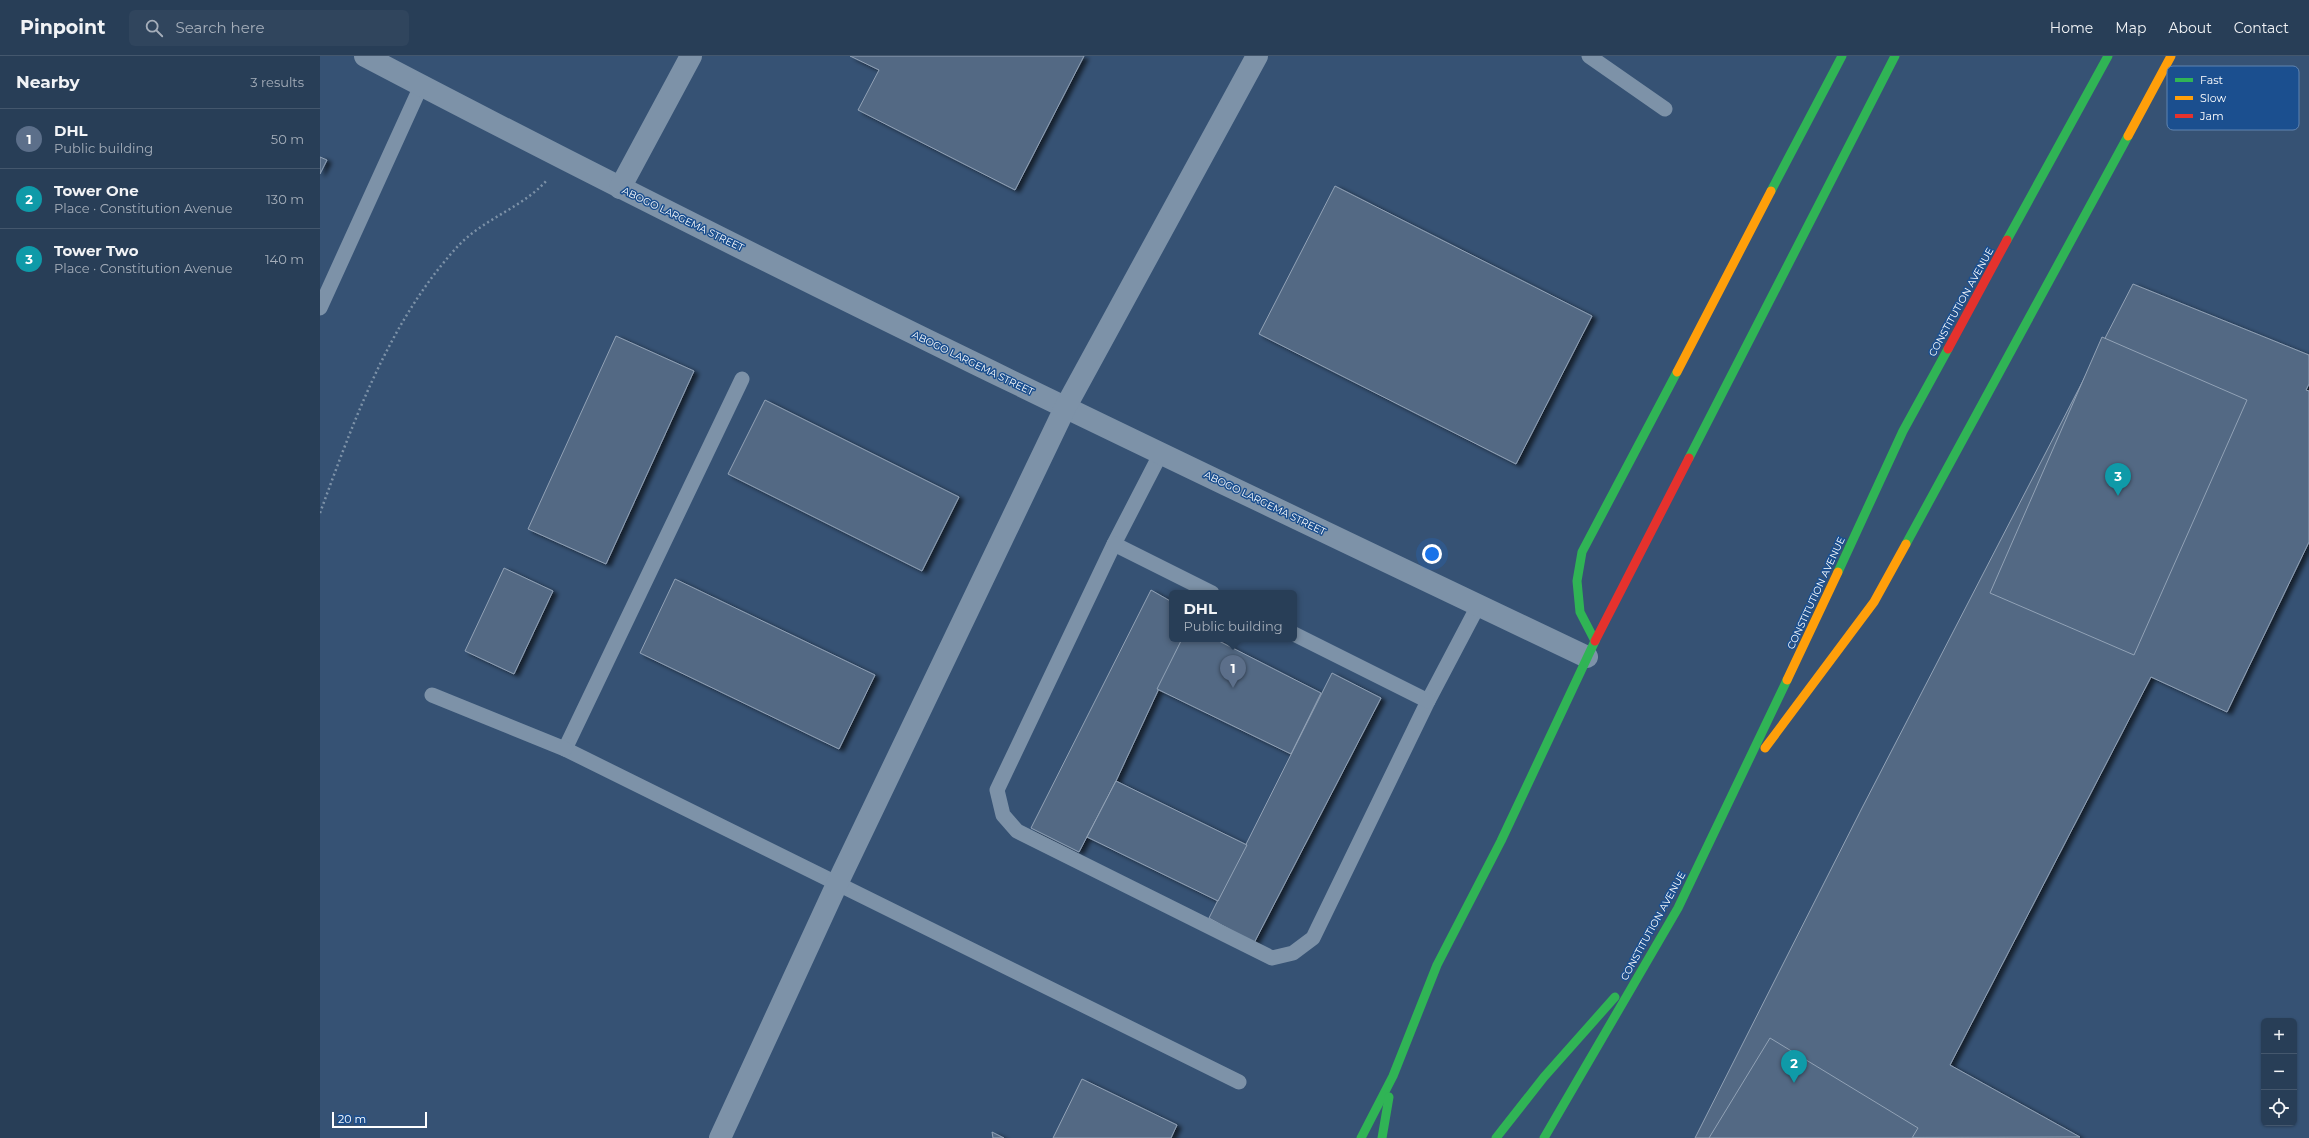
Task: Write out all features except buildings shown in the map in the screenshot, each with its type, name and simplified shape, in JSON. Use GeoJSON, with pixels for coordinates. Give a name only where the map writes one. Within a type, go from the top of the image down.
{"type":"FeatureCollection","features":[{"type":"Feature","properties":{"kind":"main road"},"geometry":{"type":"LineString","coordinates":[[1591,649],[1580,612],[1577,581],[1582,552],[1842,56]]}},
{"type":"Feature","properties":{"kind":"main road"},"geometry":{"type":"LineString","coordinates":[[1361,1138],[1393,1076],[1438,965],[1502,841],[1591,649],[1894,56]]}},
{"type":"Feature","properties":{"kind":"main road","name":"CONSTITUTION AVENUE"},"geometry":{"type":"LineString","coordinates":[[1544,1138],[1678,908],[1813,626],[1903,431],[2108,56]]}},
{"type":"Feature","properties":{"kind":"main road"},"geometry":{"type":"LineString","coordinates":[[1733,791],[1874,602],[2171,56]]}},
{"type":"Feature","properties":{"kind":"main road"},"geometry":{"type":"LineString","coordinates":[[1496,1138],[1590,1025],[1641,972]]}},
{"type":"Feature","properties":{"kind":"main road"},"geometry":{"type":"LineString","coordinates":[[1382,1138],[1393,1076]]}},
{"type":"Feature","properties":{"kind":"street","name":"ABOGO LARGEMA STREET"},"geometry":{"type":"LineString","coordinates":[[365,56],[564,160],[1065,408],[1161,452],[1478,606],[1591,649]]}},
{"type":"Feature","properties":{"kind":"street"},"geometry":{"type":"LineString","coordinates":[[620,188],[691,56]]}},
{"type":"Feature","properties":{"kind":"street"},"geometry":{"type":"LineString","coordinates":[[720,1138],[837,884],[1065,408],[1257,56]]}},
{"type":"Feature","properties":{"kind":"lane"},"geometry":{"type":"LineString","coordinates":[[1589,56],[1665,110]]}},
{"type":"Feature","properties":{"kind":"lane"},"geometry":{"type":"LineString","coordinates":[[320,308],[421,86]]}},
{"type":"Feature","properties":{"kind":"lane"},"geometry":{"type":"LineString","coordinates":[[565,749],[742,379]]}},
{"type":"Feature","properties":{"kind":"lane"},"geometry":{"type":"LineString","coordinates":[[1161,452],[1114,544],[997,790],[1003,815],[1017,832],[1272,958],[1293,953],[1313,938],[1428,701],[1478,606]]}},
{"type":"Feature","properties":{"kind":"lane"},"geometry":{"type":"LineString","coordinates":[[1114,544],[1206,590]]}},
{"type":"Feature","properties":{"kind":"lane"},"geometry":{"type":"LineString","coordinates":[[1297,636],[1428,701]]}},
{"type":"Feature","properties":{"kind":"lane"},"geometry":{"type":"LineString","coordinates":[[432,695],[565,749],[1239,1082]]}},
{"type":"Feature","properties":{"kind":"path"},"geometry":{"type":"LineString","coordinates":[[320,513],[349,433],[400,326],[434,276],[460,245],[485,222],[520,203],[544,183],[564,160]]}},
{"type":"Feature","properties":{"kind":"traffic: fast"},"geometry":{"type":"LineString","coordinates":[[1771,191],[1842,56]]}},
{"type":"Feature","properties":{"kind":"traffic: fast"},"geometry":{"type":"LineString","coordinates":[[1689,458],[1895,56]]}},
{"type":"Feature","properties":{"kind":"traffic: fast"},"geometry":{"type":"LineString","coordinates":[[2007,240],[2108,56]]}},
{"type":"Feature","properties":{"kind":"traffic: fast"},"geometry":{"type":"LineString","coordinates":[[1906,544],[2128,136]]}},
{"type":"Feature","properties":{"kind":"traffic: fast"},"geometry":{"type":"LineString","coordinates":[[1838,572],[1903,431],[1948,349]]}},
{"type":"Feature","properties":{"kind":"traffic: fast"},"geometry":{"type":"LineString","coordinates":[[1595,641],[1580,612],[1577,581],[1582,552],[1677,372]]}},
{"type":"Feature","properties":{"kind":"traffic: fast"},"geometry":{"type":"LineString","coordinates":[[1361,1138],[1393,1076],[1437,965],[1501,841],[1595,641]]}},
{"type":"Feature","properties":{"kind":"traffic: fast"},"geometry":{"type":"LineString","coordinates":[[1544,1138],[1678,908],[1787,680]]}},
{"type":"Feature","properties":{"kind":"traffic: fast"},"geometry":{"type":"LineString","coordinates":[[1496,1138],[1544,1077],[1615,997]]}},
{"type":"Feature","properties":{"kind":"traffic: fast"},"geometry":{"type":"LineString","coordinates":[[1382,1138],[1389,1097]]}},
{"type":"Feature","properties":{"kind":"traffic: slow"},"geometry":{"type":"LineString","coordinates":[[2128,136],[2171,56]]}},
{"type":"Feature","properties":{"kind":"traffic: slow"},"geometry":{"type":"LineString","coordinates":[[1677,372],[1771,191]]}},
{"type":"Feature","properties":{"kind":"traffic: slow"},"geometry":{"type":"LineString","coordinates":[[1765,748],[1874,602],[1906,544]]}},
{"type":"Feature","properties":{"kind":"traffic: slow"},"geometry":{"type":"LineString","coordinates":[[1787,680],[1838,572]]}},
{"type":"Feature","properties":{"kind":"traffic: jam"},"geometry":{"type":"LineString","coordinates":[[1948,349],[2007,240]]}},
{"type":"Feature","properties":{"kind":"traffic: jam"},"geometry":{"type":"LineString","coordinates":[[1595,641],[1689,458]]}},
{"type":"Feature","properties":{"kind":"place","name":"Tower Two"},"geometry":{"type":"Point","coordinates":[2118,496]}},
{"type":"Feature","properties":{"kind":"place","name":"DHL"},"geometry":{"type":"Point","coordinates":[1233,688]}},
{"type":"Feature","properties":{"kind":"place","name":"Tower One"},"geometry":{"type":"Point","coordinates":[1794,1083]}}]}
